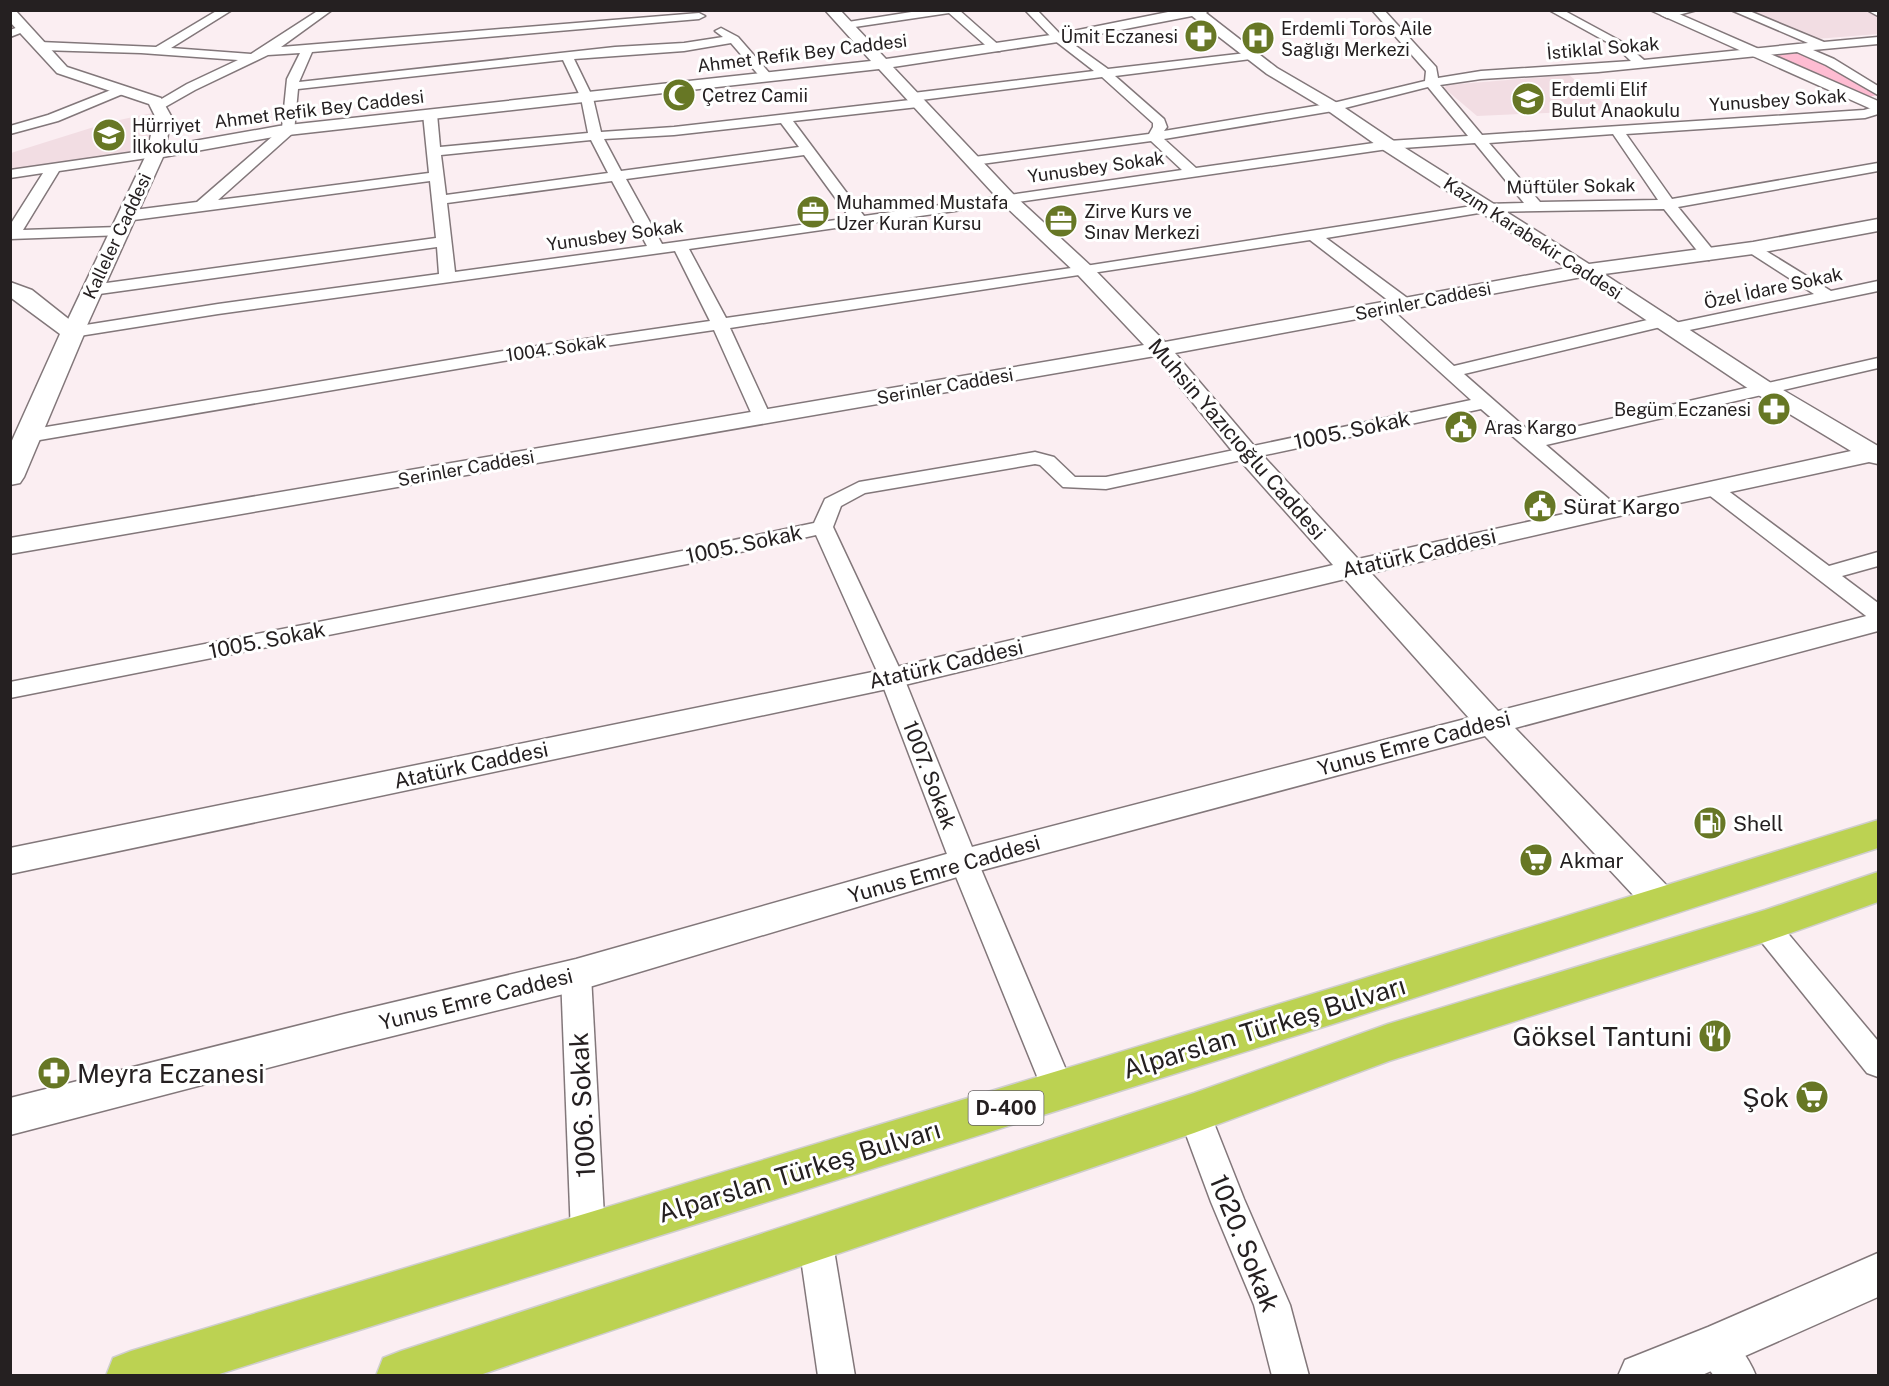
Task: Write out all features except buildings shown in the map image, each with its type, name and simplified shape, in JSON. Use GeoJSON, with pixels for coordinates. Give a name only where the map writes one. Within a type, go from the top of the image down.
{"type":"FeatureCollection","features":[{"type":"Feature","properties":{"kind":"highway","name":"Alparslan Türkeş Bulvarı"},"geometry":{"type":"LineString","coordinates":[[131,1376],[1341,1004],[1660,901],[1878,834]]}},
{"type":"Feature","properties":{"kind":"highway"},"geometry":{"type":"LineString","coordinates":[[418,1373],[815,1238],[1194,1113],[1388,1043],[1765,926],[1878,887]]}},
{"type":"Feature","properties":{"kind":"main road"},"geometry":{"type":"LineString","coordinates":[[10,289],[24,295],[73,332],[23,433],[10,477]]}},
{"type":"Feature","properties":{"kind":"street"},"geometry":{"type":"LineString","coordinates":[[18,10],[10,12],[17,31],[40,46],[62,70],[155,101],[158,107],[191,87],[266,52],[327,10]]}},
{"type":"Feature","properties":{"kind":"street"},"geometry":{"type":"LineString","coordinates":[[158,51],[227,10]]}},
{"type":"Feature","properties":{"kind":"street"},"geometry":{"type":"LineString","coordinates":[[840,18],[951,10],[996,48]]}},
{"type":"Feature","properties":{"kind":"street"},"geometry":{"type":"LineString","coordinates":[[1030,10],[1058,38],[1105,73],[1159,122],[1160,127],[1154,137],[1193,173]]}},
{"type":"Feature","properties":{"kind":"street"},"geometry":{"type":"LineString","coordinates":[[1377,10],[1432,70],[1431,83],[1534,206]]}},
{"type":"Feature","properties":{"kind":"street"},"geometry":{"type":"LineString","coordinates":[[1554,10],[1620,45],[1640,63]]}},
{"type":"Feature","properties":{"kind":"street"},"geometry":{"type":"LineString","coordinates":[[1662,13],[1692,10]]}},
{"type":"Feature","properties":{"kind":"street"},"geometry":{"type":"LineString","coordinates":[[1736,10],[1824,45]]}},
{"type":"Feature","properties":{"kind":"street"},"geometry":{"type":"LineString","coordinates":[[1872,10],[1878,13]]}},
{"type":"Feature","properties":{"kind":"street","name":"Ahmet Refik Bey Caddesi"},"geometry":{"type":"LineString","coordinates":[[156,153],[289,129],[882,64],[1058,38],[1196,11]]}},
{"type":"Feature","properties":{"kind":"street","name":"Kazım Karabekir Caddesi"},"geometry":{"type":"LineString","coordinates":[[1196,11],[1272,71],[1334,107],[1388,145],[1670,325],[1763,388],[1877,455]]}},
{"type":"Feature","properties":{"kind":"street"},"geometry":{"type":"LineString","coordinates":[[293,86],[527,40],[625,16],[700,13],[705,22],[734,39],[766,76]]}},
{"type":"Feature","properties":{"kind":"street"},"geometry":{"type":"LineString","coordinates":[[1662,13],[1878,109]]}},
{"type":"Feature","properties":{"kind":"street","name":"Muhsin Yazıcıoğlu Caddesi"},"geometry":{"type":"LineString","coordinates":[[840,18],[1009,200],[1085,271],[1160,350],[1246,452],[1350,568],[1490,722],[1660,901]]}},
{"type":"Feature","properties":{"kind":"street"},"geometry":{"type":"LineString","coordinates":[[266,52],[308,48],[527,40],[567,57],[684,47],[734,39]]}},
{"type":"Feature","properties":{"kind":"street","name":"İstiklal Sokak"},"geometry":{"type":"LineString","coordinates":[[974,161],[1154,137],[1334,107],[1431,83],[1481,75],[1598,68],[1878,40]]}},
{"type":"Feature","properties":{"kind":"street"},"geometry":{"type":"LineString","coordinates":[[40,46],[253,58]]}},
{"type":"Feature","properties":{"kind":"street"},"geometry":{"type":"LineString","coordinates":[[202,206],[289,129],[293,79],[308,48]]}},
{"type":"Feature","properties":{"kind":"street"},"geometry":{"type":"LineString","coordinates":[[1799,48],[1830,62],[1878,91]]}},
{"type":"Feature","properties":{"kind":"street"},"geometry":{"type":"LineString","coordinates":[[434,152],[595,136],[674,131],[784,118],[1251,55]]}},
{"type":"Feature","properties":{"kind":"street"},"geometry":{"type":"LineString","coordinates":[[567,57],[587,98],[595,136],[657,249]]}},
{"type":"Feature","properties":{"kind":"street"},"geometry":{"type":"LineString","coordinates":[[10,130],[53,118],[121,90]]}},
{"type":"Feature","properties":{"kind":"street","name":"Kalleler Caddesi"},"geometry":{"type":"LineString","coordinates":[[73,332],[156,153],[163,116],[158,107]]}},
{"type":"Feature","properties":{"kind":"street","name":"Yunusbey Sokak"},"geometry":{"type":"LineString","coordinates":[[73,332],[1388,145],[1864,114],[1878,109]]}},
{"type":"Feature","properties":{"kind":"street"},"geometry":{"type":"LineString","coordinates":[[430,114],[448,278]]}},
{"type":"Feature","properties":{"kind":"street"},"geometry":{"type":"LineString","coordinates":[[784,118],[860,221]]}},
{"type":"Feature","properties":{"kind":"street"},"geometry":{"type":"LineString","coordinates":[[1617,130],[1668,204],[1709,255]]}},
{"type":"Feature","properties":{"kind":"street"},"geometry":{"type":"LineString","coordinates":[[439,200],[808,150]]}},
{"type":"Feature","properties":{"kind":"street"},"geometry":{"type":"LineString","coordinates":[[10,174],[156,153]]}},
{"type":"Feature","properties":{"kind":"street","name":"Müftüler Sokak"},"geometry":{"type":"LineString","coordinates":[[1085,271],[1485,208],[1668,204],[1878,167]]}},
{"type":"Feature","properties":{"kind":"street"},"geometry":{"type":"LineString","coordinates":[[53,169],[12,235],[122,224],[202,206],[437,176]]}},
{"type":"Feature","properties":{"kind":"street","name":"Serinler Caddesi"},"geometry":{"type":"LineString","coordinates":[[10,546],[1160,350],[1583,271],[1709,255],[1878,225]]}},
{"type":"Feature","properties":{"kind":"street"},"geometry":{"type":"LineString","coordinates":[[1313,235],[1404,304]]}},
{"type":"Feature","properties":{"kind":"street"},"geometry":{"type":"LineString","coordinates":[[92,290],[443,242]]}},
{"type":"Feature","properties":{"kind":"street"},"geometry":{"type":"LineString","coordinates":[[680,246],[720,324],[762,417]]}},
{"type":"Feature","properties":{"kind":"street"},"geometry":{"type":"LineString","coordinates":[[1753,248],[1828,297]]}},
{"type":"Feature","properties":{"kind":"street","name":"1004. Sokak"},"geometry":{"type":"LineString","coordinates":[[23,433],[503,356],[1085,271]]}},
{"type":"Feature","properties":{"kind":"street","name":"Özel İdare Sokak"},"geometry":{"type":"LineString","coordinates":[[1451,372],[1670,325],[1878,286]]}},
{"type":"Feature","properties":{"kind":"street"},"geometry":{"type":"LineString","coordinates":[[1381,309],[1485,403],[1610,510]]}},
{"type":"Feature","properties":{"kind":"street"},"geometry":{"type":"LineString","coordinates":[[1531,443],[1878,363]]}},
{"type":"Feature","properties":{"kind":"street","name":"1005. Sokak"},"geometry":{"type":"LineString","coordinates":[[10,690],[687,557],[823,527],[832,503],[860,488],[1035,458],[1047,460],[1070,483],[1106,483],[1485,403]]}},
{"type":"Feature","properties":{"kind":"street","name":"Atatürk Caddesi"},"geometry":{"type":"LineString","coordinates":[[10,861],[892,678],[1350,568],[1712,488],[1877,455]]}},
{"type":"Feature","properties":{"kind":"street"},"geometry":{"type":"LineString","coordinates":[[1712,488],[1878,614]]}},
{"type":"Feature","properties":{"kind":"street","name":"1007. Sokak"},"geometry":{"type":"LineString","coordinates":[[823,527],[892,678],[964,862],[1059,1091]]}},
{"type":"Feature","properties":{"kind":"street"},"geometry":{"type":"LineString","coordinates":[[1825,574],[1878,560]]}},
{"type":"Feature","properties":{"kind":"street","name":"Yunus Emre Caddesi"},"geometry":{"type":"LineString","coordinates":[[10,1117],[344,1031],[576,975],[964,862],[1490,722],[1878,622]]}},
{"type":"Feature","properties":{"kind":"street"},"geometry":{"type":"LineString","coordinates":[[1765,926],[1878,1063]]}},
{"type":"Feature","properties":{"kind":"street","name":"1006. Sokak"},"geometry":{"type":"LineString","coordinates":[[576,975],[588,1235]]}},
{"type":"Feature","properties":{"kind":"street","name":"1020. Sokak"},"geometry":{"type":"LineString","coordinates":[[1194,1113],[1228,1202],[1272,1305],[1291,1376]]}},
{"type":"Feature","properties":{"kind":"street"},"geometry":{"type":"LineString","coordinates":[[815,1238],[837,1376]]}},
{"type":"Feature","properties":{"kind":"street"},"geometry":{"type":"LineString","coordinates":[[1641,1376],[1726,1361],[1878,1275]]}},
{"type":"Feature","properties":{"kind":"shaded area"},"geometry":{"type":"Polygon","coordinates":[[[1745,11],[1864,11],[1878,16],[1878,34],[1816,39],[1745,11]]]}},
{"type":"Feature","properties":{"kind":"shaded area"},"geometry":{"type":"Polygon","coordinates":[[[1800,51],[1829,65],[1878,95],[1867,97],[1776,57],[1776,54],[1800,51]]]}},
{"type":"Feature","properties":{"kind":"shaded area","name":"Erdemli Elif Bulut Anaokulu"},"geometry":{"type":"Polygon","coordinates":[[[1569,75],[1612,110],[1477,116],[1444,88],[1447,85],[1569,75]]]}},
{"type":"Feature","properties":{"kind":"shaded area","name":"Hürriyet İlkokulu"},"geometry":{"type":"Polygon","coordinates":[[[152,113],[151,149],[43,168],[11,171],[11,153],[110,122],[152,113]]]}},
{"type":"Feature","properties":{"kind":"place","name":"Ümit Eczanesi"},"geometry":{"type":"Point","coordinates":[1201,36]}},
{"type":"Feature","properties":{"kind":"place","name":"Erdemli Toros Aile Sağlığı Merkezi"},"geometry":{"type":"Point","coordinates":[1258,38]}},
{"type":"Feature","properties":{"kind":"place","name":"Çetrez Camii"},"geometry":{"type":"Point","coordinates":[679,95]}},
{"type":"Feature","properties":{"kind":"place","name":"Erdemli Elif Bulut Anaokulu"},"geometry":{"type":"Point","coordinates":[1528,99]}},
{"type":"Feature","properties":{"kind":"place","name":"Hürriyet İlkokulu"},"geometry":{"type":"Point","coordinates":[109,135]}},
{"type":"Feature","properties":{"kind":"place","name":"Muhammed Mustafa Uzer Kuran Kursu"},"geometry":{"type":"Point","coordinates":[813,212]}},
{"type":"Feature","properties":{"kind":"place","name":"Zirve Kurs ve Sınav Merkezi"},"geometry":{"type":"Point","coordinates":[1061,221]}},
{"type":"Feature","properties":{"kind":"place","name":"Begüm Eczanesi"},"geometry":{"type":"Point","coordinates":[1774,409]}},
{"type":"Feature","properties":{"kind":"place","name":"Aras Kargo"},"geometry":{"type":"Point","coordinates":[1461,427]}},
{"type":"Feature","properties":{"kind":"place","name":"Sürat Kargo"},"geometry":{"type":"Point","coordinates":[1540,506]}},
{"type":"Feature","properties":{"kind":"place","name":"Shell"},"geometry":{"type":"Point","coordinates":[1710,823]}},
{"type":"Feature","properties":{"kind":"place","name":"Akmar"},"geometry":{"type":"Point","coordinates":[1536,860]}},
{"type":"Feature","properties":{"kind":"place","name":"Göksel Tantuni"},"geometry":{"type":"Point","coordinates":[1715,1036]}},
{"type":"Feature","properties":{"kind":"place","name":"Meyra Eczanesi"},"geometry":{"type":"Point","coordinates":[54,1073]}},
{"type":"Feature","properties":{"kind":"place","name":"Şok"},"geometry":{"type":"Point","coordinates":[1812,1097]}}]}
